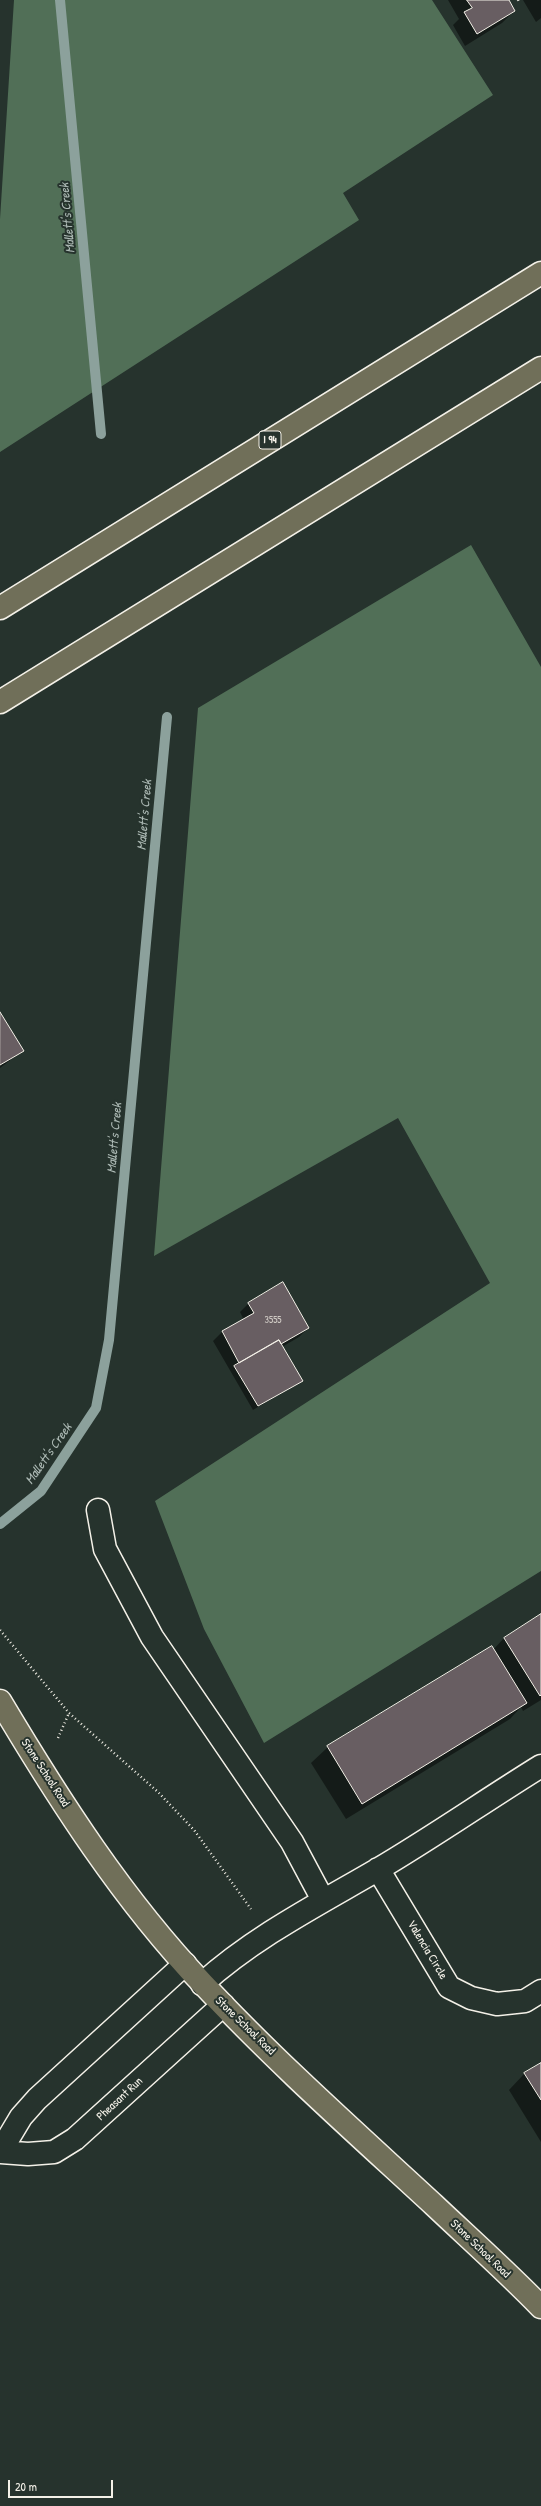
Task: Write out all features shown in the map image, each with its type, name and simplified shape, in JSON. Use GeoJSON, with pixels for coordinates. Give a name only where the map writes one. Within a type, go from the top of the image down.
{"type":"FeatureCollection","features":[{"type":"Feature","properties":{"kind":"main road","name":"I 94"},"geometry":{"type":"LineString","coordinates":[[0,608],[541,273]]}},
{"type":"Feature","properties":{"kind":"main road"},"geometry":{"type":"LineString","coordinates":[[0,702],[541,368]]}},
{"type":"Feature","properties":{"kind":"main road","name":"Stone School Road"},"geometry":{"type":"LineString","coordinates":[[0,1701],[43,1773],[104,1862],[202,1984],[541,2307]]}},
{"type":"Feature","properties":{"kind":"street"},"geometry":{"type":"LineString","coordinates":[[98,1510],[105,1549],[152,1637],[292,1842],[323,1900]]}},
{"type":"Feature","properties":{"kind":"street"},"geometry":{"type":"LineString","coordinates":[[202,1984],[225,1963],[323,1900],[378,1870],[541,1766]]}},
{"type":"Feature","properties":{"kind":"street","name":"Valencia Circle"},"geometry":{"type":"LineString","coordinates":[[378,1870],[449,1986],[471,1998],[497,2004],[525,2001],[541,1991]]}},
{"type":"Feature","properties":{"kind":"street","name":"Pheasant Run"},"geometry":{"type":"LineString","coordinates":[[185,1964],[36,2098],[21,2117],[0,2152],[28,2154],[54,2152],[75,2139],[223,2005]]}},
{"type":"Feature","properties":{"kind":"path"},"geometry":{"type":"LineString","coordinates":[[0,1630],[69,1713],[158,1792],[194,1830],[228,1874],[253,1912]]}},
{"type":"Feature","properties":{"kind":"green space"},"geometry":{"type":"Polygon","coordinates":[[[14,0],[432,0],[493,95],[343,193],[359,220],[0,452],[0,219],[14,0]]]}},
{"type":"Feature","properties":{"kind":"green space"},"geometry":{"type":"Polygon","coordinates":[[[471,545],[541,667],[541,1571],[264,1743],[204,1629],[155,1501],[490,1283],[398,1118],[154,1256],[198,708],[471,545]]]}},
{"type":"Feature","properties":{"kind":"building"},"geometry":{"type":"Polygon","coordinates":[[[467,0],[509,0],[515,11],[477,34],[464,12],[472,8],[467,0]]]}},
{"type":"Feature","properties":{"kind":"building"},"geometry":{"type":"Polygon","coordinates":[[[0,1012],[24,1051],[0,1065],[0,1012]]]}},
{"type":"Feature","properties":{"kind":"building"},"geometry":{"type":"Polygon","coordinates":[[[283,1282],[309,1328],[281,1344],[279,1340],[239,1363],[222,1331],[254,1313],[248,1303],[283,1282]]]}},
{"type":"Feature","properties":{"kind":"building"},"geometry":{"type":"Polygon","coordinates":[[[279,1340],[303,1381],[258,1406],[234,1366],[279,1340]]]}},
{"type":"Feature","properties":{"kind":"building"},"geometry":{"type":"Polygon","coordinates":[[[541,1614],[541,1695],[540,1696],[504,1638],[541,1614]]]}},
{"type":"Feature","properties":{"kind":"building"},"geometry":{"type":"Polygon","coordinates":[[[492,1646],[527,1703],[362,1804],[327,1746],[492,1646]]]}},
{"type":"Feature","properties":{"kind":"building"},"geometry":{"type":"Polygon","coordinates":[[[541,2063],[541,2100],[524,2073],[541,2063]]]}},
{"type":"Feature","properties":{"kind":"waterway","name":"Mallett's Creek"},"geometry":{"type":"LineString","coordinates":[[60,0],[101,434]]}},
{"type":"Feature","properties":{"kind":"waterway","name":"Mallett's Creek"},"geometry":{"type":"LineString","coordinates":[[0,1524],[41,1491],[96,1408],[109,1340],[167,717]]}}]}
